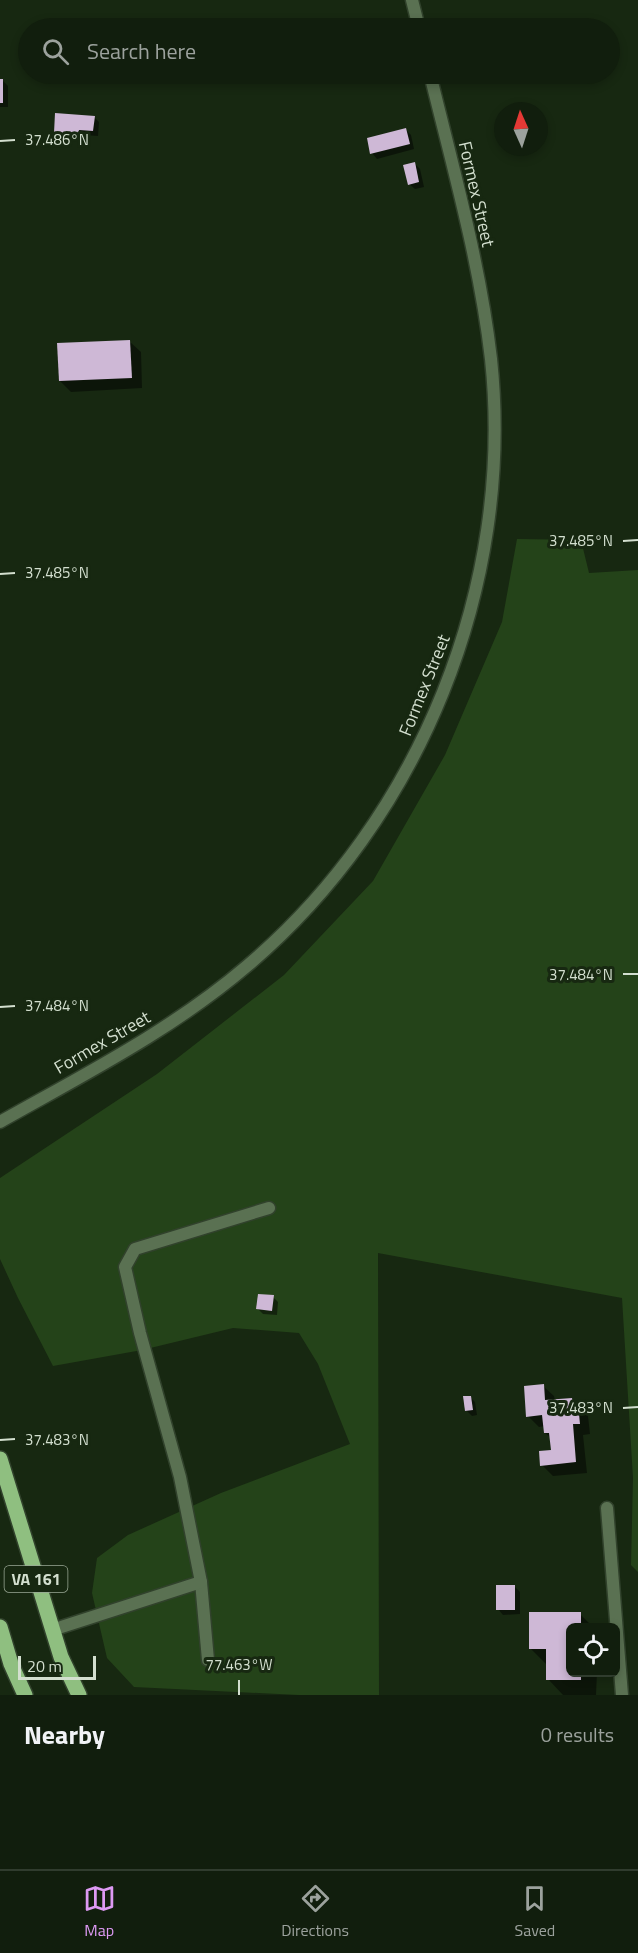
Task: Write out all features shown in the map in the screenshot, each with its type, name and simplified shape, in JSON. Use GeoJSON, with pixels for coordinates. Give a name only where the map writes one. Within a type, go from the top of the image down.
{"type":"FeatureCollection","features":[{"type":"Feature","properties":{"kind":"main road","name":"VA 161"},"geometry":{"type":"LineString","coordinates":[[0,1459],[61,1658],[79,1695]]}},
{"type":"Feature","properties":{"kind":"main road"},"geometry":{"type":"LineString","coordinates":[[0,1627],[10,1664],[25,1695]]}},
{"type":"Feature","properties":{"kind":"street"},"geometry":{"type":"LineString","coordinates":[[412,0],[416,18]]}},
{"type":"Feature","properties":{"kind":"street","name":"Formex Street"},"geometry":{"type":"LineString","coordinates":[[0,1122],[136,1045],[198,1005],[282,935],[333,877],[371,828],[423,739],[440,701],[470,612],[481,563],[490,513],[494,405],[491,361],[483,305],[432,84]]}},
{"type":"Feature","properties":{"kind":"street"},"geometry":{"type":"LineString","coordinates":[[208,1660],[201,1582],[180,1477],[140,1333],[125,1267],[135,1249],[269,1208]]}},
{"type":"Feature","properties":{"kind":"street"},"geometry":{"type":"LineString","coordinates":[[607,1508],[622,1695]]}},
{"type":"Feature","properties":{"kind":"street"},"geometry":{"type":"LineString","coordinates":[[52,1630],[201,1582]]}},
{"type":"Feature","properties":{"kind":"green space"},"geometry":{"type":"Polygon","coordinates":[[[517,539],[581,540],[589,573],[638,570],[638,1572],[631,1565],[633,1478],[622,1298],[378,1253],[379,1695],[299,1695],[134,1687],[107,1658],[92,1593],[97,1558],[128,1535],[221,1493],[350,1444],[318,1364],[299,1333],[233,1328],[142,1350],[53,1366],[0,1259],[0,1178],[157,1074],[284,975],[373,881],[445,755],[502,622],[517,539]]]}},
{"type":"Feature","properties":{"kind":"building"},"geometry":{"type":"Polygon","coordinates":[[[0,79],[3,79],[3,103],[0,103],[0,79]]]}},
{"type":"Feature","properties":{"kind":"building"},"geometry":{"type":"Polygon","coordinates":[[[55,113],[95,116],[93,131],[79,130],[78,135],[54,133],[55,113]]]}},
{"type":"Feature","properties":{"kind":"building"},"geometry":{"type":"Polygon","coordinates":[[[406,128],[410,144],[370,154],[367,138],[406,128]]]}},
{"type":"Feature","properties":{"kind":"building"},"geometry":{"type":"Polygon","coordinates":[[[415,162],[419,182],[408,185],[403,165],[415,162]]]}},
{"type":"Feature","properties":{"kind":"building"},"geometry":{"type":"Polygon","coordinates":[[[130,340],[132,378],[59,381],[57,343],[130,340]]]}},
{"type":"Feature","properties":{"kind":"building"},"geometry":{"type":"Polygon","coordinates":[[[258,1294],[274,1295],[272,1311],[256,1309],[258,1294]]]}},
{"type":"Feature","properties":{"kind":"building"},"geometry":{"type":"Polygon","coordinates":[[[544,1384],[545,1400],[572,1398],[573,1404],[578,1404],[580,1424],[573,1424],[576,1462],[540,1466],[539,1451],[551,1450],[549,1433],[544,1433],[542,1415],[526,1417],[524,1386],[544,1384]]]}},
{"type":"Feature","properties":{"kind":"building"},"geometry":{"type":"Polygon","coordinates":[[[463,1396],[471,1396],[473,1410],[465,1411],[463,1396]]]}},
{"type":"Feature","properties":{"kind":"building"},"geometry":{"type":"Polygon","coordinates":[[[496,1585],[515,1585],[515,1610],[496,1610],[496,1585]]]}},
{"type":"Feature","properties":{"kind":"building"},"geometry":{"type":"Polygon","coordinates":[[[529,1612],[581,1612],[581,1623],[566,1623],[566,1677],[581,1677],[581,1680],[546,1680],[546,1649],[529,1649],[529,1612]]]}}]}
